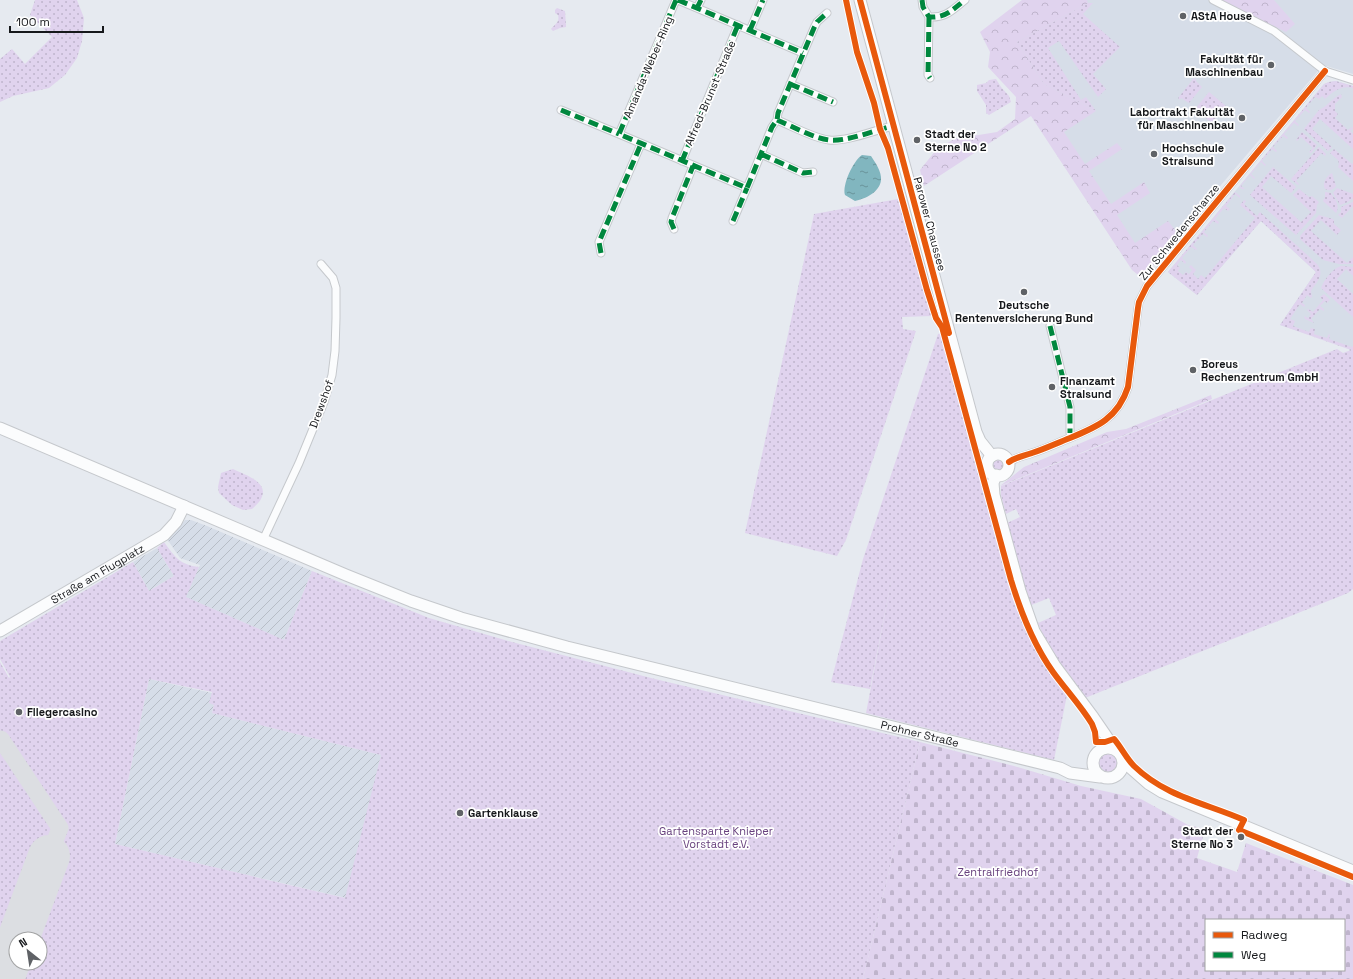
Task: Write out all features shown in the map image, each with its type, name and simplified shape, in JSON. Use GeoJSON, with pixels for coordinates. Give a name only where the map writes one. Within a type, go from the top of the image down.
{"type":"FeatureCollection","features":[{"type":"Feature","properties":{"kind":"main road","name":"Parower Chaussee"},"geometry":{"type":"LineString","coordinates":[[860,0],[976,432],[980,441],[992,456]]}},
{"type":"Feature","properties":{"kind":"main road","name":"Prohner Straße"},"geometry":{"type":"LineString","coordinates":[[0,428],[353,578],[416,603],[461,618],[567,648],[1060,768],[1070,772],[1100,777]]}},
{"type":"Feature","properties":{"kind":"main road"},"geometry":{"type":"LineString","coordinates":[[998,454],[1005,456],[1009,462],[1008,469],[1000,476],[990,472],[988,469],[988,462],[992,456],[998,454]]}},
{"type":"Feature","properties":{"kind":"main road"},"geometry":{"type":"LineString","coordinates":[[996,475],[993,483],[994,495],[1020,591],[1030,619],[1041,643],[1055,666],[1115,749],[1121,755],[1124,762],[1148,784]]}},
{"type":"Feature","properties":{"kind":"main road","name":"Straße am Flugplatz"},"geometry":{"type":"LineString","coordinates":[[0,631],[164,535],[176,522],[184,506]]}},
{"type":"Feature","properties":{"kind":"main road"},"geometry":{"type":"LineString","coordinates":[[1098,724],[1099,733],[1093,767],[1097,774],[1100,777],[1111,779],[1120,773],[1124,766],[1124,762]]}},
{"type":"Feature","properties":{"kind":"main road"},"geometry":{"type":"LineString","coordinates":[[1096,756],[1108,748],[1115,749]]}},
{"type":"Feature","properties":{"kind":"main road","name":"Prohner Straße"},"geometry":{"type":"LineString","coordinates":[[1060,768],[1075,768],[1087,764],[1096,756]]}},
{"type":"Feature","properties":{"kind":"main road"},"geometry":{"type":"LineString","coordinates":[[1120,773],[1148,784],[1187,803],[1353,871]]}},
{"type":"Feature","properties":{"kind":"street","name":"Amanda-Weber-Ring"},"geometry":{"type":"LineString","coordinates":[[620,134],[677,0],[803,53]]}},
{"type":"Feature","properties":{"kind":"street"},"geometry":{"type":"LineString","coordinates":[[697,8],[701,0]]}},
{"type":"Feature","properties":{"kind":"street"},"geometry":{"type":"LineString","coordinates":[[750,30],[763,0]]}},
{"type":"Feature","properties":{"kind":"street"},"geometry":{"type":"LineString","coordinates":[[922,0],[923,7],[929,17],[928,75],[930,78]]}},
{"type":"Feature","properties":{"kind":"street"},"geometry":{"type":"LineString","coordinates":[[929,17],[937,18],[945,16],[965,0]]}},
{"type":"Feature","properties":{"kind":"street"},"geometry":{"type":"LineString","coordinates":[[1213,0],[1274,31],[1325,71],[1353,80]]}},
{"type":"Feature","properties":{"kind":"street"},"geometry":{"type":"LineString","coordinates":[[733,221],[772,127],[777,120],[778,113],[817,22],[827,13]]}},
{"type":"Feature","properties":{"kind":"street","name":"Alfred-Brunst-Straße"},"geometry":{"type":"LineString","coordinates":[[682,161],[738,25]]}},
{"type":"Feature","properties":{"kind":"street","name":"Zur Schwedenschanze"},"geometry":{"type":"LineString","coordinates":[[1009,462],[1092,428],[1106,421],[1114,414],[1125,397],[1128,387],[1139,302],[1147,286],[1325,71]]}},
{"type":"Feature","properties":{"kind":"street"},"geometry":{"type":"LineString","coordinates":[[790,84],[833,102]]}},
{"type":"Feature","properties":{"kind":"street"},"geometry":{"type":"LineString","coordinates":[[561,110],[747,188]]}},
{"type":"Feature","properties":{"kind":"street"},"geometry":{"type":"LineString","coordinates":[[777,120],[820,138],[833,140],[847,138],[893,126]]}},
{"type":"Feature","properties":{"kind":"street"},"geometry":{"type":"LineString","coordinates":[[601,253],[599,242],[641,144]]}},
{"type":"Feature","properties":{"kind":"street"},"geometry":{"type":"LineString","coordinates":[[761,154],[803,173],[813,172]]}},
{"type":"Feature","properties":{"kind":"street"},"geometry":{"type":"LineString","coordinates":[[674,229],[671,222],[672,218],[693,166]]}},
{"type":"Feature","properties":{"kind":"street","name":"Drewshof"},"geometry":{"type":"LineString","coordinates":[[263,540],[290,483],[324,402],[332,375],[335,351],[336,288],[333,278],[321,264]]}},
{"type":"Feature","properties":{"kind":"street"},"geometry":{"type":"LineString","coordinates":[[1050,326],[1070,407],[1070,433]]}},
{"type":"Feature","properties":{"kind":"shaded area","name":"Hochschule Stralsund"},"geometry":{"type":"Polygon","coordinates":[[[1025,0],[1353,0],[1353,74],[1323,65],[1142,278],[983,33],[1025,0]]]}},
{"type":"Feature","properties":{"kind":"shaded area"},"geometry":{"type":"Polygon","coordinates":[[[1336,81],[1353,86],[1353,349],[1280,325],[1316,272],[1261,221],[1197,295],[1168,272],[1324,84],[1336,81]]]}},
{"type":"Feature","properties":{"kind":"shaded area"},"geometry":{"type":"Polygon","coordinates":[[[185,520],[191,520],[207,526],[312,571],[284,640],[185,597],[200,565],[180,558],[167,539],[185,520]]]}},
{"type":"Feature","properties":{"kind":"shaded area"},"geometry":{"type":"Polygon","coordinates":[[[157,548],[174,576],[149,591],[133,562],[157,548]]]}},
{"type":"Feature","properties":{"kind":"shaded area"},"geometry":{"type":"Polygon","coordinates":[[[149,679],[212,693],[214,704],[212,713],[381,755],[361,845],[346,898],[115,844],[149,679]]]}},
{"type":"Feature","properties":{"kind":"green space"},"geometry":{"type":"Polygon","coordinates":[[[35,0],[77,0],[84,18],[82,41],[77,58],[65,75],[49,88],[13,96],[0,102],[0,59],[12,49],[25,64],[52,37],[30,15],[35,0]]]}},
{"type":"Feature","properties":{"kind":"green space"},"geometry":{"type":"Polygon","coordinates":[[[1022,0],[1087,0],[1088,3],[1017,42],[1044,84],[1096,111],[1064,132],[1085,164],[1117,143],[1122,149],[1089,171],[1111,204],[1144,182],[1150,193],[1117,215],[1135,243],[1168,221],[1179,235],[1142,278],[1132,270],[1031,116],[924,186],[920,170],[936,150],[954,139],[997,132],[1015,119],[1016,97],[988,67],[990,52],[980,32],[1022,0]]]}},
{"type":"Feature","properties":{"kind":"green space"},"geometry":{"type":"Polygon","coordinates":[[[1220,0],[1274,0],[1295,24],[1286,32],[1220,0]]]}},
{"type":"Feature","properties":{"kind":"green space"},"geometry":{"type":"Polygon","coordinates":[[[1088,3],[1093,3],[1083,14],[1120,47],[1093,74],[1106,89],[1098,97],[1059,41],[1048,48],[1081,100],[1086,97],[1096,111],[1044,84],[1017,42],[1088,3]]]}},
{"type":"Feature","properties":{"kind":"green space"},"geometry":{"type":"Polygon","coordinates":[[[557,8],[565,11],[566,27],[553,31],[551,29],[557,23],[558,19],[558,15],[555,13],[557,8]]]}},
{"type":"Feature","properties":{"kind":"green space"},"geometry":{"type":"Polygon","coordinates":[[[1194,78],[1202,87],[1189,103],[1181,98],[1180,100],[1178,98],[1194,78]]]}},
{"type":"Feature","properties":{"kind":"green space"},"geometry":{"type":"Polygon","coordinates":[[[996,79],[1009,96],[1011,102],[989,115],[986,113],[986,105],[977,91],[977,85],[996,79]]]}},
{"type":"Feature","properties":{"kind":"green space"},"geometry":{"type":"Polygon","coordinates":[[[1336,81],[1353,86],[1353,88],[1345,87],[1338,89],[1325,99],[1322,96],[1319,99],[1315,97],[1306,108],[1310,112],[1309,113],[1305,110],[1295,121],[1299,125],[1298,126],[1294,123],[1284,134],[1288,138],[1287,139],[1283,136],[1273,147],[1277,151],[1276,152],[1272,149],[1262,161],[1266,165],[1265,166],[1261,162],[1251,174],[1255,178],[1254,179],[1250,175],[1241,186],[1245,189],[1239,187],[1324,84],[1336,81]]]}},
{"type":"Feature","properties":{"kind":"green space"},"geometry":{"type":"Polygon","coordinates":[[[1209,92],[1226,106],[1222,111],[1218,108],[1213,114],[1216,118],[1212,123],[1195,109],[1209,92]]]}},
{"type":"Feature","properties":{"kind":"green space"},"geometry":{"type":"Polygon","coordinates":[[[1341,94],[1342,97],[1335,104],[1335,111],[1338,114],[1335,118],[1348,130],[1352,127],[1353,128],[1350,131],[1353,134],[1353,149],[1320,119],[1312,129],[1332,147],[1328,151],[1304,129],[1319,110],[1341,94]]]}},
{"type":"Feature","properties":{"kind":"green space"},"geometry":{"type":"Polygon","coordinates":[[[1302,132],[1317,145],[1311,153],[1309,152],[1313,148],[1301,137],[1297,141],[1296,140],[1302,132]]]}},
{"type":"Feature","properties":{"kind":"green space"},"geometry":{"type":"Polygon","coordinates":[[[1319,147],[1326,154],[1325,156],[1321,153],[1296,181],[1299,184],[1298,185],[1291,179],[1319,147]]]}},
{"type":"Feature","properties":{"kind":"green space"},"geometry":{"type":"Polygon","coordinates":[[[1334,149],[1352,164],[1353,163],[1353,181],[1338,167],[1338,160],[1330,153],[1334,149]]]}},
{"type":"Feature","properties":{"kind":"green space"},"geometry":{"type":"Polygon","coordinates":[[[1273,167],[1296,187],[1291,193],[1271,176],[1262,187],[1301,222],[1311,212],[1293,195],[1299,189],[1309,197],[1312,196],[1319,202],[1316,213],[1296,235],[1250,195],[1273,167]]]}},
{"type":"Feature","properties":{"kind":"green space"},"geometry":{"type":"Polygon","coordinates":[[[1332,173],[1336,186],[1331,190],[1325,189],[1325,180],[1332,173]]]}},
{"type":"Feature","properties":{"kind":"green space"},"geometry":{"type":"Polygon","coordinates":[[[1337,188],[1353,194],[1353,198],[1340,205],[1333,193],[1337,188]]]}},
{"type":"Feature","properties":{"kind":"green space"},"geometry":{"type":"Polygon","coordinates":[[[1235,192],[1240,196],[1240,198],[1235,194],[1226,206],[1230,209],[1228,211],[1224,208],[1215,219],[1219,222],[1218,224],[1213,221],[1204,232],[1208,236],[1207,237],[1203,234],[1193,245],[1197,249],[1196,250],[1191,247],[1182,258],[1186,262],[1185,264],[1181,260],[1177,265],[1180,268],[1178,271],[1183,275],[1186,272],[1189,274],[1192,270],[1189,267],[1191,265],[1196,270],[1193,274],[1198,279],[1201,275],[1205,278],[1255,218],[1240,205],[1244,200],[1246,201],[1244,204],[1257,216],[1260,212],[1319,267],[1320,277],[1311,291],[1312,297],[1311,298],[1307,295],[1302,303],[1305,305],[1304,307],[1300,304],[1290,319],[1295,321],[1293,326],[1309,332],[1311,328],[1315,329],[1314,334],[1327,338],[1329,334],[1329,339],[1352,347],[1353,346],[1353,589],[1348,593],[1085,698],[1063,670],[1046,642],[1038,623],[1056,615],[1049,598],[1029,606],[1007,523],[1020,517],[1016,509],[1006,514],[1001,495],[1001,486],[1337,349],[1343,353],[1351,350],[1280,325],[1316,272],[1261,221],[1197,295],[1168,272],[1235,192]]]}},
{"type":"Feature","properties":{"kind":"green space"},"geometry":{"type":"Polygon","coordinates":[[[1325,192],[1331,193],[1336,200],[1338,208],[1336,213],[1323,201],[1325,192]]]}},
{"type":"Feature","properties":{"kind":"green space"},"geometry":{"type":"Polygon","coordinates":[[[898,199],[932,316],[902,317],[903,329],[916,331],[846,540],[837,556],[745,533],[814,214],[898,199]]]}},
{"type":"Feature","properties":{"kind":"green space"},"geometry":{"type":"Polygon","coordinates":[[[1353,202],[1353,206],[1342,218],[1338,215],[1341,212],[1341,207],[1353,202]]]}},
{"type":"Feature","properties":{"kind":"green space"},"geometry":{"type":"Polygon","coordinates":[[[1319,215],[1333,219],[1334,224],[1341,230],[1337,235],[1321,220],[1311,231],[1347,263],[1353,257],[1353,264],[1339,264],[1323,260],[1300,239],[1300,236],[1319,215]]]}},
{"type":"Feature","properties":{"kind":"green space"},"geometry":{"type":"Polygon","coordinates":[[[1341,266],[1353,267],[1353,276],[1346,269],[1337,279],[1353,294],[1353,317],[1321,288],[1329,275],[1341,266]]]}},
{"type":"Feature","properties":{"kind":"green space"},"geometry":{"type":"Polygon","coordinates":[[[1324,294],[1330,300],[1327,303],[1325,301],[1320,306],[1324,309],[1324,311],[1320,309],[1311,319],[1314,323],[1305,319],[1304,316],[1308,318],[1311,314],[1307,310],[1308,309],[1313,312],[1323,300],[1320,297],[1324,294]]]}},
{"type":"Feature","properties":{"kind":"green space"},"geometry":{"type":"Polygon","coordinates":[[[942,333],[1015,605],[1024,627],[1041,660],[1067,695],[1054,760],[866,713],[895,561],[870,689],[831,682],[863,559],[938,334],[942,333]]]}},
{"type":"Feature","properties":{"kind":"green space"},"geometry":{"type":"Polygon","coordinates":[[[1211,395],[1212,399],[1000,486],[1024,467],[1107,432],[1126,429],[1211,395]]]}},
{"type":"Feature","properties":{"kind":"green space"},"geometry":{"type":"Polygon","coordinates":[[[998,457],[1003,459],[1005,464],[1003,469],[998,471],[993,469],[991,464],[993,459],[998,457]]]}},
{"type":"Feature","properties":{"kind":"green space"},"geometry":{"type":"Polygon","coordinates":[[[233,469],[255,480],[262,488],[263,493],[261,499],[252,509],[243,510],[232,505],[219,493],[218,487],[221,473],[233,469]]]}},
{"type":"Feature","properties":{"kind":"green space","name":"Gartensparte Knieper Vorstadt e.V."},"geometry":{"type":"Polygon","coordinates":[[[164,542],[171,552],[182,562],[199,567],[186,597],[284,640],[312,571],[429,618],[512,642],[655,679],[920,742],[863,979],[0,979],[0,662],[9,678],[10,677],[0,659],[0,641],[133,562],[149,591],[174,576],[157,548],[164,542]],[[149,679],[115,844],[345,898],[381,755],[212,713],[214,705],[209,703],[212,692],[149,679]]]}},
{"type":"Feature","properties":{"kind":"green space","name":"Zentralfriedhof"},"geometry":{"type":"Polygon","coordinates":[[[920,742],[1014,766],[1081,786],[1141,799],[1188,825],[1205,829],[1197,858],[1237,872],[1246,843],[1353,885],[1353,979],[863,979],[920,742]]]}},
{"type":"Feature","properties":{"kind":"green space"},"geometry":{"type":"Polygon","coordinates":[[[1109,752],[1114,753],[1120,759],[1120,769],[1114,775],[1109,776],[1104,775],[1098,769],[1097,764],[1098,759],[1104,753],[1109,752]]]}},
{"type":"Feature","properties":{"kind":"water"},"geometry":{"type":"Polygon","coordinates":[[[862,155],[871,156],[879,170],[881,180],[875,191],[863,199],[855,201],[845,195],[844,191],[855,162],[862,155]]]}},
{"type":"Feature","properties":{"kind":"taxiway"},"geometry":{"type":"LineString","coordinates":[[1,739],[60,828],[49,856]]}},
{"type":"Feature","properties":{"kind":"runway"},"geometry":{"type":"LineString","coordinates":[[21,931],[49,856]]}},
{"type":"Feature","properties":{"kind":"runway"},"geometry":{"type":"LineString","coordinates":[[3,979],[8,966]]}},
{"type":"Feature","properties":{"kind":"marked path"},"geometry":{"type":"LineString","coordinates":[[676,0],[619,134],[747,188],[772,127],[777,120],[778,113],[814,28],[817,22],[827,13]]}},
{"type":"Feature","properties":{"kind":"marked path"},"geometry":{"type":"LineString","coordinates":[[678,0],[803,53]]}},
{"type":"Feature","properties":{"kind":"marked path"},"geometry":{"type":"LineString","coordinates":[[697,8],[701,0]]}},
{"type":"Feature","properties":{"kind":"marked path"},"geometry":{"type":"LineString","coordinates":[[750,30],[763,0]]}},
{"type":"Feature","properties":{"kind":"marked path"},"geometry":{"type":"LineString","coordinates":[[922,0],[923,7],[929,17],[944,15],[965,0]]}},
{"type":"Feature","properties":{"kind":"marked path"},"geometry":{"type":"LineString","coordinates":[[929,17],[928,75],[930,78]]}},
{"type":"Feature","properties":{"kind":"marked path"},"geometry":{"type":"LineString","coordinates":[[682,161],[738,25]]}},
{"type":"Feature","properties":{"kind":"marked path"},"geometry":{"type":"LineString","coordinates":[[790,84],[833,102]]}},
{"type":"Feature","properties":{"kind":"marked path"},"geometry":{"type":"LineString","coordinates":[[561,110],[619,134]]}},
{"type":"Feature","properties":{"kind":"marked path"},"geometry":{"type":"LineString","coordinates":[[777,120],[809,134],[829,140],[852,138],[893,126]]}},
{"type":"Feature","properties":{"kind":"marked path"},"geometry":{"type":"LineString","coordinates":[[601,253],[599,242],[641,144]]}},
{"type":"Feature","properties":{"kind":"marked path"},"geometry":{"type":"LineString","coordinates":[[761,154],[803,173],[813,172]]}},
{"type":"Feature","properties":{"kind":"marked path"},"geometry":{"type":"LineString","coordinates":[[674,229],[671,222],[672,218],[693,166]]}},
{"type":"Feature","properties":{"kind":"marked path"},"geometry":{"type":"LineString","coordinates":[[733,221],[747,188]]}},
{"type":"Feature","properties":{"kind":"marked path"},"geometry":{"type":"LineString","coordinates":[[1050,326],[1070,407],[1070,433]]}},
{"type":"Feature","properties":{"kind":"cycle path"},"geometry":{"type":"LineString","coordinates":[[846,0],[857,52],[874,103],[880,129],[888,148],[927,290],[936,318],[942,327],[1011,580],[1023,616],[1039,650],[1053,672],[1092,724],[1096,742],[1105,742],[1114,739],[1131,763],[1146,777],[1186,798],[1244,820],[1239,830],[1353,877]]}},
{"type":"Feature","properties":{"kind":"cycle path"},"geometry":{"type":"LineString","coordinates":[[860,0],[949,333]]}},
{"type":"Feature","properties":{"kind":"cycle path"},"geometry":{"type":"LineString","coordinates":[[1009,462],[1089,430],[1105,420],[1119,406],[1128,387],[1139,302],[1147,286],[1325,71]]}},
{"type":"Feature","properties":{"kind":"place","name":"AStA House"},"geometry":{"type":"Point","coordinates":[1183,16]}},
{"type":"Feature","properties":{"kind":"place","name":"Fakultät für Maschinenbau"},"geometry":{"type":"Point","coordinates":[1271,65]}},
{"type":"Feature","properties":{"kind":"place","name":"Labortrakt Fakultät für Maschinenbau"},"geometry":{"type":"Point","coordinates":[1242,118]}},
{"type":"Feature","properties":{"kind":"place","name":"Stadt der Sterne No 2"},"geometry":{"type":"Point","coordinates":[917,140]}},
{"type":"Feature","properties":{"kind":"place","name":"Hochschule Stralsund"},"geometry":{"type":"Point","coordinates":[1154,154]}},
{"type":"Feature","properties":{"kind":"place","name":"Deutsche Rentenversicherung Bund"},"geometry":{"type":"Point","coordinates":[1024,292]}},
{"type":"Feature","properties":{"kind":"place","name":"Boreus Rechenzentrum GmbH"},"geometry":{"type":"Point","coordinates":[1193,370]}},
{"type":"Feature","properties":{"kind":"place","name":"Finanzamt Stralsund"},"geometry":{"type":"Point","coordinates":[1052,387]}},
{"type":"Feature","properties":{"kind":"place","name":"Fliegercasino"},"geometry":{"type":"Point","coordinates":[19,712]}},
{"type":"Feature","properties":{"kind":"place","name":"Gartenklause"},"geometry":{"type":"Point","coordinates":[460,813]}},
{"type":"Feature","properties":{"kind":"place","name":"Stadt der Sterne No 3"},"geometry":{"type":"Point","coordinates":[1241,837]}}]}
